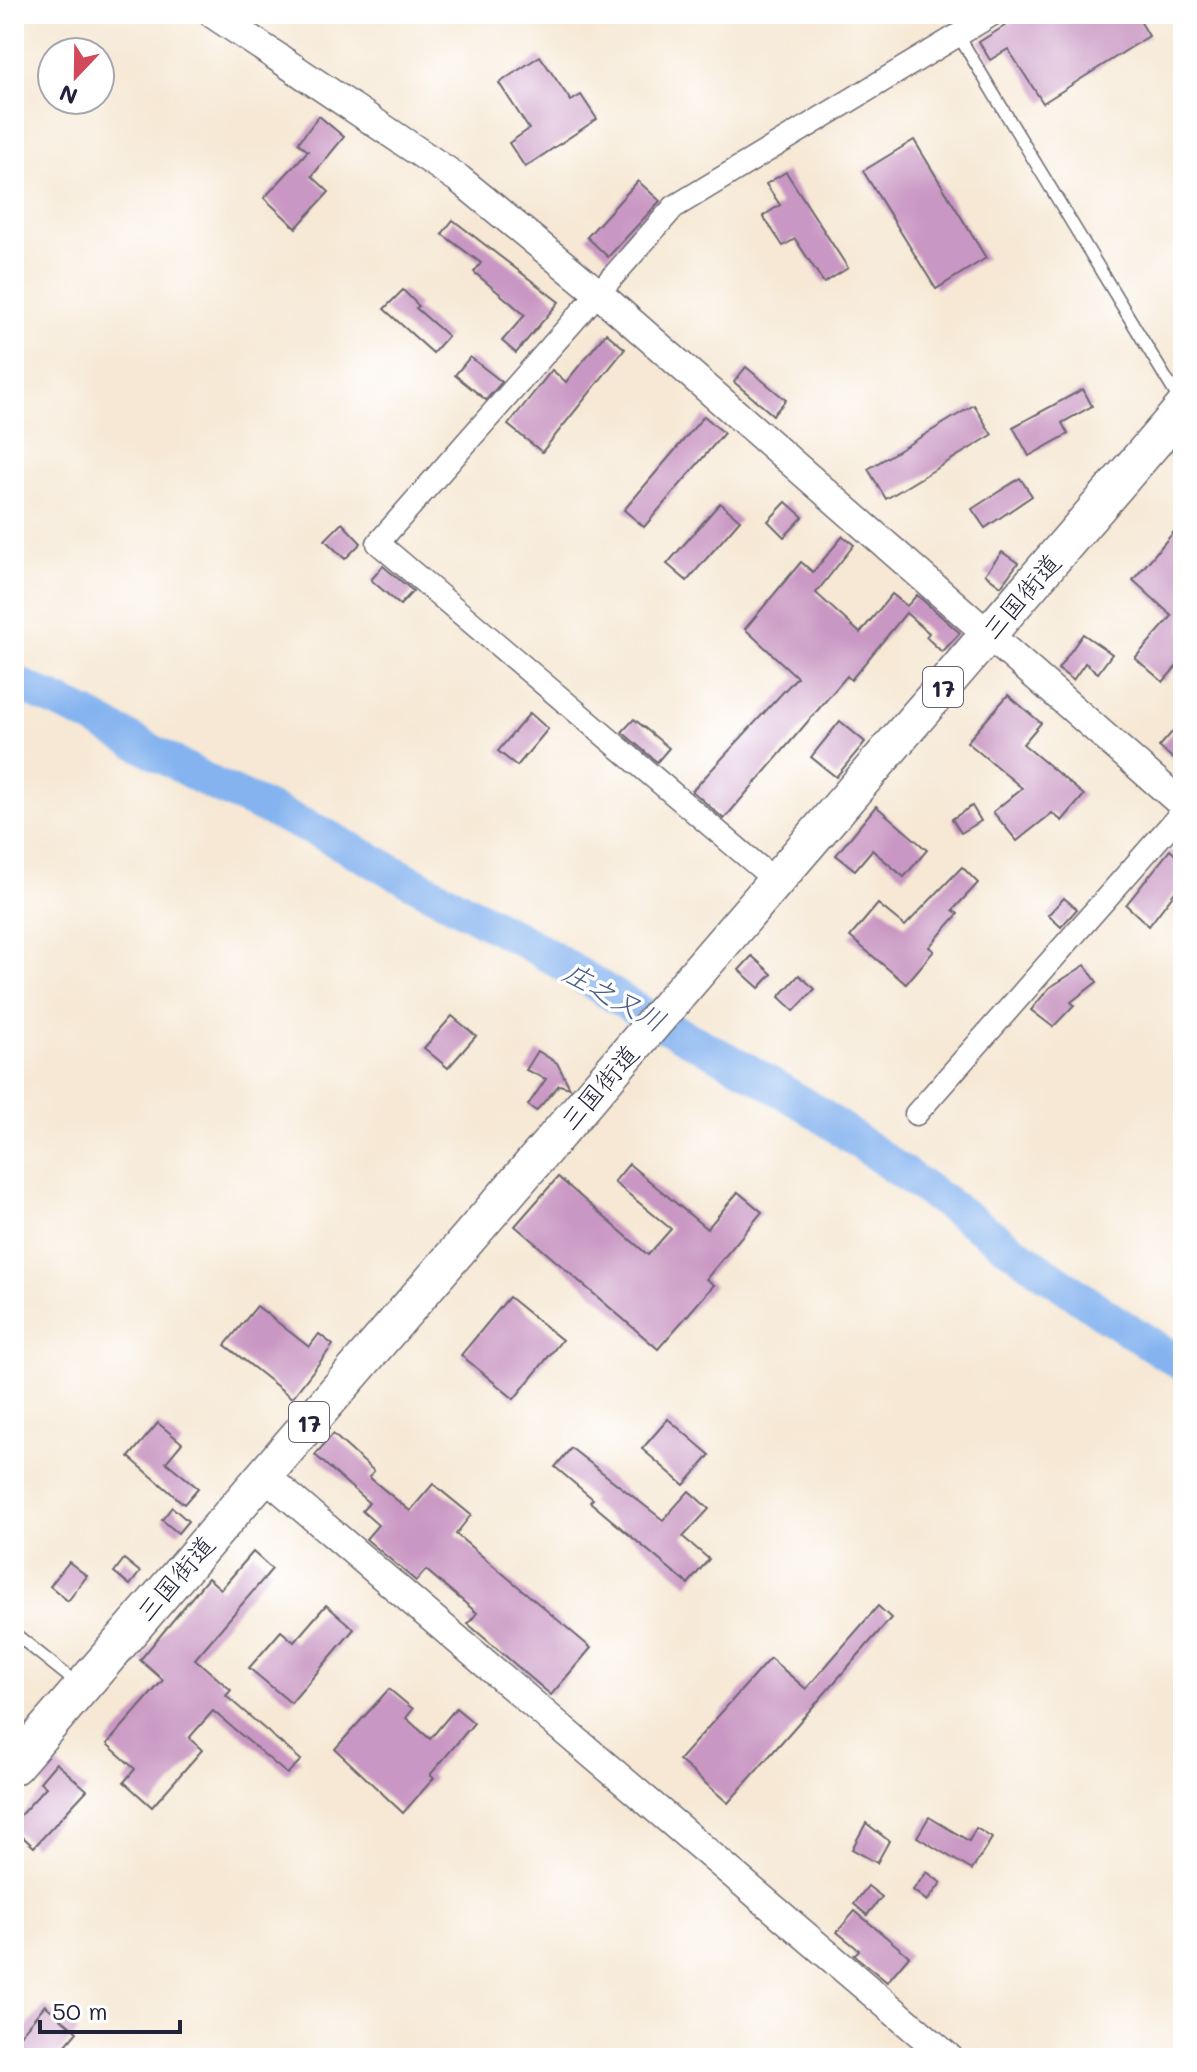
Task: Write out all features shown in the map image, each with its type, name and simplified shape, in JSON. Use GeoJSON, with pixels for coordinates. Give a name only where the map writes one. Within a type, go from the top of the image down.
{"type":"FeatureCollection","features":[{"type":"Feature","properties":{"kind":"highway","name":"三国街道"},"geometry":{"type":"LineString","coordinates":[[14,1766],[1183,408]]}},
{"type":"Feature","properties":{"kind":"street"},"geometry":{"type":"LineString","coordinates":[[213,14],[459,179],[597,292],[1183,805]]}},
{"type":"Feature","properties":{"kind":"street"},"geometry":{"type":"LineString","coordinates":[[777,882],[378,543],[674,207],[993,14]]}},
{"type":"Feature","properties":{"kind":"street"},"geometry":{"type":"LineString","coordinates":[[916,1114],[1183,811]]}},
{"type":"Feature","properties":{"kind":"street"},"geometry":{"type":"LineString","coordinates":[[264,1475],[949,2058]]}},
{"type":"Feature","properties":{"kind":"lane"},"geometry":{"type":"LineString","coordinates":[[958,35],[1183,408]]}},
{"type":"Feature","properties":{"kind":"lane"},"geometry":{"type":"LineString","coordinates":[[14,1633],[82,1687]]}},
{"type":"Feature","properties":{"kind":"building"},"geometry":{"type":"Polygon","coordinates":[[[1024,14],[1136,14],[1149,36],[1043,103],[1008,49],[990,60],[979,42],[1024,14]]]}},
{"type":"Feature","properties":{"kind":"building"},"geometry":{"type":"Polygon","coordinates":[[[540,56],[571,101],[581,95],[597,119],[525,167],[509,143],[529,129],[499,83],[540,56]]]}},
{"type":"Feature","properties":{"kind":"building"},"geometry":{"type":"Polygon","coordinates":[[[319,116],[344,137],[312,176],[329,192],[296,228],[264,198],[308,151],[298,143],[319,116]]]}},
{"type":"Feature","properties":{"kind":"building"},"geometry":{"type":"Polygon","coordinates":[[[914,140],[986,258],[936,289],[863,171],[914,140]]]}},
{"type":"Feature","properties":{"kind":"building"},"geometry":{"type":"Polygon","coordinates":[[[786,172],[848,268],[824,283],[795,239],[783,246],[763,216],[780,205],[766,184],[786,172]]]}},
{"type":"Feature","properties":{"kind":"building"},"geometry":{"type":"Polygon","coordinates":[[[638,181],[660,201],[608,257],[587,237],[638,181]]]}},
{"type":"Feature","properties":{"kind":"building"},"geometry":{"type":"Polygon","coordinates":[[[453,220],[559,302],[516,353],[502,341],[525,315],[474,272],[481,263],[442,234],[453,220]]]}},
{"type":"Feature","properties":{"kind":"building"},"geometry":{"type":"Polygon","coordinates":[[[403,290],[419,306],[416,308],[448,336],[433,353],[384,309],[403,290]]]}},
{"type":"Feature","properties":{"kind":"building"},"geometry":{"type":"Polygon","coordinates":[[[606,333],[625,349],[542,452],[508,425],[552,370],[566,382],[606,333]]]}},
{"type":"Feature","properties":{"kind":"building"},"geometry":{"type":"Polygon","coordinates":[[[470,357],[502,382],[486,400],[455,375],[470,357]]]}},
{"type":"Feature","properties":{"kind":"building"},"geometry":{"type":"Polygon","coordinates":[[[746,367],[786,400],[773,415],[734,382],[746,367]]]}},
{"type":"Feature","properties":{"kind":"building"},"geometry":{"type":"Polygon","coordinates":[[[1083,389],[1092,406],[1062,423],[1068,434],[1029,456],[1013,427],[1083,389]]]}},
{"type":"Feature","properties":{"kind":"building"},"geometry":{"type":"Polygon","coordinates":[[[974,405],[992,435],[886,499],[868,469],[974,405]]]}},
{"type":"Feature","properties":{"kind":"building"},"geometry":{"type":"Polygon","coordinates":[[[704,416],[724,433],[644,527],[624,510],[704,416]]]}},
{"type":"Feature","properties":{"kind":"building"},"geometry":{"type":"Polygon","coordinates":[[[1020,478],[1032,496],[985,528],[972,509],[1020,478]]]}},
{"type":"Feature","properties":{"kind":"building"},"geometry":{"type":"Polygon","coordinates":[[[786,502],[803,517],[784,537],[768,521],[786,502]]]}},
{"type":"Feature","properties":{"kind":"building"},"geometry":{"type":"Polygon","coordinates":[[[720,503],[740,520],[687,581],[667,564],[720,503]]]}},
{"type":"Feature","properties":{"kind":"building"},"geometry":{"type":"Polygon","coordinates":[[[1183,521],[1183,659],[1163,682],[1135,658],[1172,616],[1133,580],[1183,521]]]}},
{"type":"Feature","properties":{"kind":"building"},"geometry":{"type":"Polygon","coordinates":[[[342,523],[361,543],[345,559],[325,540],[342,523]]]}},
{"type":"Feature","properties":{"kind":"building"},"geometry":{"type":"Polygon","coordinates":[[[843,536],[854,545],[816,593],[860,633],[892,594],[907,606],[917,595],[960,633],[942,652],[926,637],[929,633],[906,613],[851,680],[847,676],[724,819],[692,791],[797,677],[745,629],[801,562],[813,572],[843,536]]]}},
{"type":"Feature","properties":{"kind":"building"},"geometry":{"type":"Polygon","coordinates":[[[1002,552],[1018,563],[1001,586],[985,574],[1002,552]]]}},
{"type":"Feature","properties":{"kind":"building"},"geometry":{"type":"Polygon","coordinates":[[[383,566],[413,591],[400,605],[371,580],[383,566]]]}},
{"type":"Feature","properties":{"kind":"building"},"geometry":{"type":"Polygon","coordinates":[[[1083,634],[1112,654],[1098,673],[1085,663],[1073,680],[1058,669],[1083,634]]]}},
{"type":"Feature","properties":{"kind":"building"},"geometry":{"type":"Polygon","coordinates":[[[1008,695],[1041,723],[1023,744],[1084,795],[1062,821],[1052,813],[1017,841],[993,812],[1022,788],[967,742],[1008,695]]]}},
{"type":"Feature","properties":{"kind":"building"},"geometry":{"type":"Polygon","coordinates":[[[530,713],[548,729],[517,766],[498,751],[530,713]]]}},
{"type":"Feature","properties":{"kind":"building"},"geometry":{"type":"Polygon","coordinates":[[[634,719],[669,748],[657,762],[622,732],[634,719]]]}},
{"type":"Feature","properties":{"kind":"building"},"geometry":{"type":"Polygon","coordinates":[[[840,721],[865,742],[836,777],[811,757],[840,721]]]}},
{"type":"Feature","properties":{"kind":"building"},"geometry":{"type":"Polygon","coordinates":[[[1174,730],[1183,738],[1183,751],[1175,760],[1159,747],[1174,730]]]}},
{"type":"Feature","properties":{"kind":"building"},"geometry":{"type":"Polygon","coordinates":[[[876,806],[927,850],[904,877],[872,850],[855,870],[836,855],[876,806]]]}},
{"type":"Feature","properties":{"kind":"building"},"geometry":{"type":"Polygon","coordinates":[[[972,806],[981,821],[961,833],[952,819],[972,806]]]}},
{"type":"Feature","properties":{"kind":"building"},"geometry":{"type":"Polygon","coordinates":[[[1170,850],[1183,862],[1183,898],[1175,892],[1149,926],[1126,905],[1170,850]]]}},
{"type":"Feature","properties":{"kind":"building"},"geometry":{"type":"Polygon","coordinates":[[[962,867],[978,883],[953,910],[958,914],[929,947],[934,951],[906,984],[850,937],[878,904],[905,926],[962,867]]]}},
{"type":"Feature","properties":{"kind":"building"},"geometry":{"type":"Polygon","coordinates":[[[1064,898],[1077,909],[1061,927],[1048,915],[1064,898]]]}},
{"type":"Feature","properties":{"kind":"building"},"geometry":{"type":"Polygon","coordinates":[[[752,956],[772,974],[759,988],[739,970],[752,956]]]}},
{"type":"Feature","properties":{"kind":"building"},"geometry":{"type":"Polygon","coordinates":[[[1085,965],[1097,982],[1071,1002],[1074,1005],[1053,1027],[1031,1010],[1049,988],[1085,965]]]}},
{"type":"Feature","properties":{"kind":"building"},"geometry":{"type":"Polygon","coordinates":[[[799,975],[815,989],[794,1011],[779,997],[799,975]]]}},
{"type":"Feature","properties":{"kind":"building"},"geometry":{"type":"Polygon","coordinates":[[[452,1016],[476,1036],[448,1068],[424,1048],[452,1016]]]}},
{"type":"Feature","properties":{"kind":"building"},"geometry":{"type":"Polygon","coordinates":[[[538,1051],[557,1063],[570,1088],[559,1085],[536,1111],[528,1105],[546,1079],[526,1070],[538,1051]]]}},
{"type":"Feature","properties":{"kind":"building"},"geometry":{"type":"Polygon","coordinates":[[[629,1164],[707,1229],[738,1192],[762,1212],[706,1279],[714,1285],[658,1349],[515,1226],[558,1177],[648,1255],[671,1229],[614,1182],[629,1164]]]}},
{"type":"Feature","properties":{"kind":"building"},"geometry":{"type":"Polygon","coordinates":[[[509,1297],[562,1340],[514,1399],[461,1355],[509,1297]]]}},
{"type":"Feature","properties":{"kind":"building"},"geometry":{"type":"Polygon","coordinates":[[[257,1306],[309,1347],[319,1334],[333,1345],[292,1398],[225,1345],[257,1306]]]}},
{"type":"Feature","properties":{"kind":"building"},"geometry":{"type":"Polygon","coordinates":[[[668,1419],[710,1455],[684,1485],[642,1449],[668,1419]]]}},
{"type":"Feature","properties":{"kind":"building"},"geometry":{"type":"Polygon","coordinates":[[[158,1423],[182,1443],[166,1462],[198,1488],[184,1504],[129,1457],[158,1423]]]}},
{"type":"Feature","properties":{"kind":"building"},"geometry":{"type":"Polygon","coordinates":[[[333,1434],[374,1471],[369,1477],[410,1511],[433,1484],[471,1515],[456,1534],[591,1648],[551,1695],[468,1624],[477,1613],[426,1570],[416,1581],[366,1539],[378,1525],[362,1511],[369,1503],[315,1455],[333,1434]]]}},
{"type":"Feature","properties":{"kind":"building"},"geometry":{"type":"Polygon","coordinates":[[[571,1448],[663,1520],[689,1491],[709,1509],[683,1537],[709,1559],[688,1584],[590,1502],[593,1499],[555,1467],[571,1448]]]}},
{"type":"Feature","properties":{"kind":"building"},"geometry":{"type":"Polygon","coordinates":[[[172,1507],[188,1521],[178,1533],[162,1520],[172,1507]]]}},
{"type":"Feature","properties":{"kind":"building"},"geometry":{"type":"Polygon","coordinates":[[[253,1552],[272,1569],[195,1659],[231,1690],[226,1696],[301,1760],[287,1774],[213,1711],[189,1738],[202,1750],[152,1807],[124,1782],[135,1769],[107,1744],[163,1680],[140,1660],[208,1578],[221,1589],[253,1552]]]}},
{"type":"Feature","properties":{"kind":"building"},"geometry":{"type":"Polygon","coordinates":[[[124,1559],[140,1572],[130,1585],[114,1572],[124,1559]]]}},
{"type":"Feature","properties":{"kind":"building"},"geometry":{"type":"Polygon","coordinates":[[[69,1562],[87,1576],[68,1601],[50,1586],[69,1562]]]}},
{"type":"Feature","properties":{"kind":"building"},"geometry":{"type":"Polygon","coordinates":[[[326,1605],[354,1629],[291,1703],[249,1668],[281,1631],[294,1642],[326,1605]]]}},
{"type":"Feature","properties":{"kind":"building"},"geometry":{"type":"Polygon","coordinates":[[[878,1606],[891,1618],[728,1803],[679,1760],[770,1658],[806,1689],[878,1606]]]}},
{"type":"Feature","properties":{"kind":"building"},"geometry":{"type":"Polygon","coordinates":[[[389,1689],[413,1709],[406,1718],[430,1739],[456,1708],[474,1723],[430,1775],[434,1778],[403,1813],[335,1749],[389,1689]]]}},
{"type":"Feature","properties":{"kind":"building"},"geometry":{"type":"Polygon","coordinates":[[[56,1763],[87,1790],[34,1847],[14,1829],[14,1822],[46,1787],[40,1782],[56,1763]]]}},
{"type":"Feature","properties":{"kind":"building"},"geometry":{"type":"Polygon","coordinates":[[[929,1817],[969,1841],[976,1828],[992,1838],[972,1870],[917,1837],[929,1817]]]}},
{"type":"Feature","properties":{"kind":"building"},"geometry":{"type":"Polygon","coordinates":[[[866,1823],[889,1841],[877,1863],[852,1849],[866,1823]]]}},
{"type":"Feature","properties":{"kind":"building"},"geometry":{"type":"Polygon","coordinates":[[[927,1872],[941,1883],[927,1901],[913,1890],[927,1872]]]}},
{"type":"Feature","properties":{"kind":"building"},"geometry":{"type":"Polygon","coordinates":[[[868,1886],[882,1897],[867,1915],[854,1904],[868,1886]]]}},
{"type":"Feature","properties":{"kind":"building"},"geometry":{"type":"Polygon","coordinates":[[[855,1911],[909,1956],[887,1982],[854,1955],[859,1950],[837,1932],[855,1911]]]}},
{"type":"Feature","properties":{"kind":"building"},"geometry":{"type":"Polygon","coordinates":[[[45,2005],[77,2032],[55,2058],[14,2058],[14,2042],[45,2005]]]}},
{"type":"Feature","properties":{"kind":"waterway","name":"庄之又川"},"geometry":{"type":"LineString","coordinates":[[14,682],[86,715],[213,784],[321,833],[536,948],[657,1022],[746,1069],[812,1109],[1110,1318],[1183,1365]]}}]}
